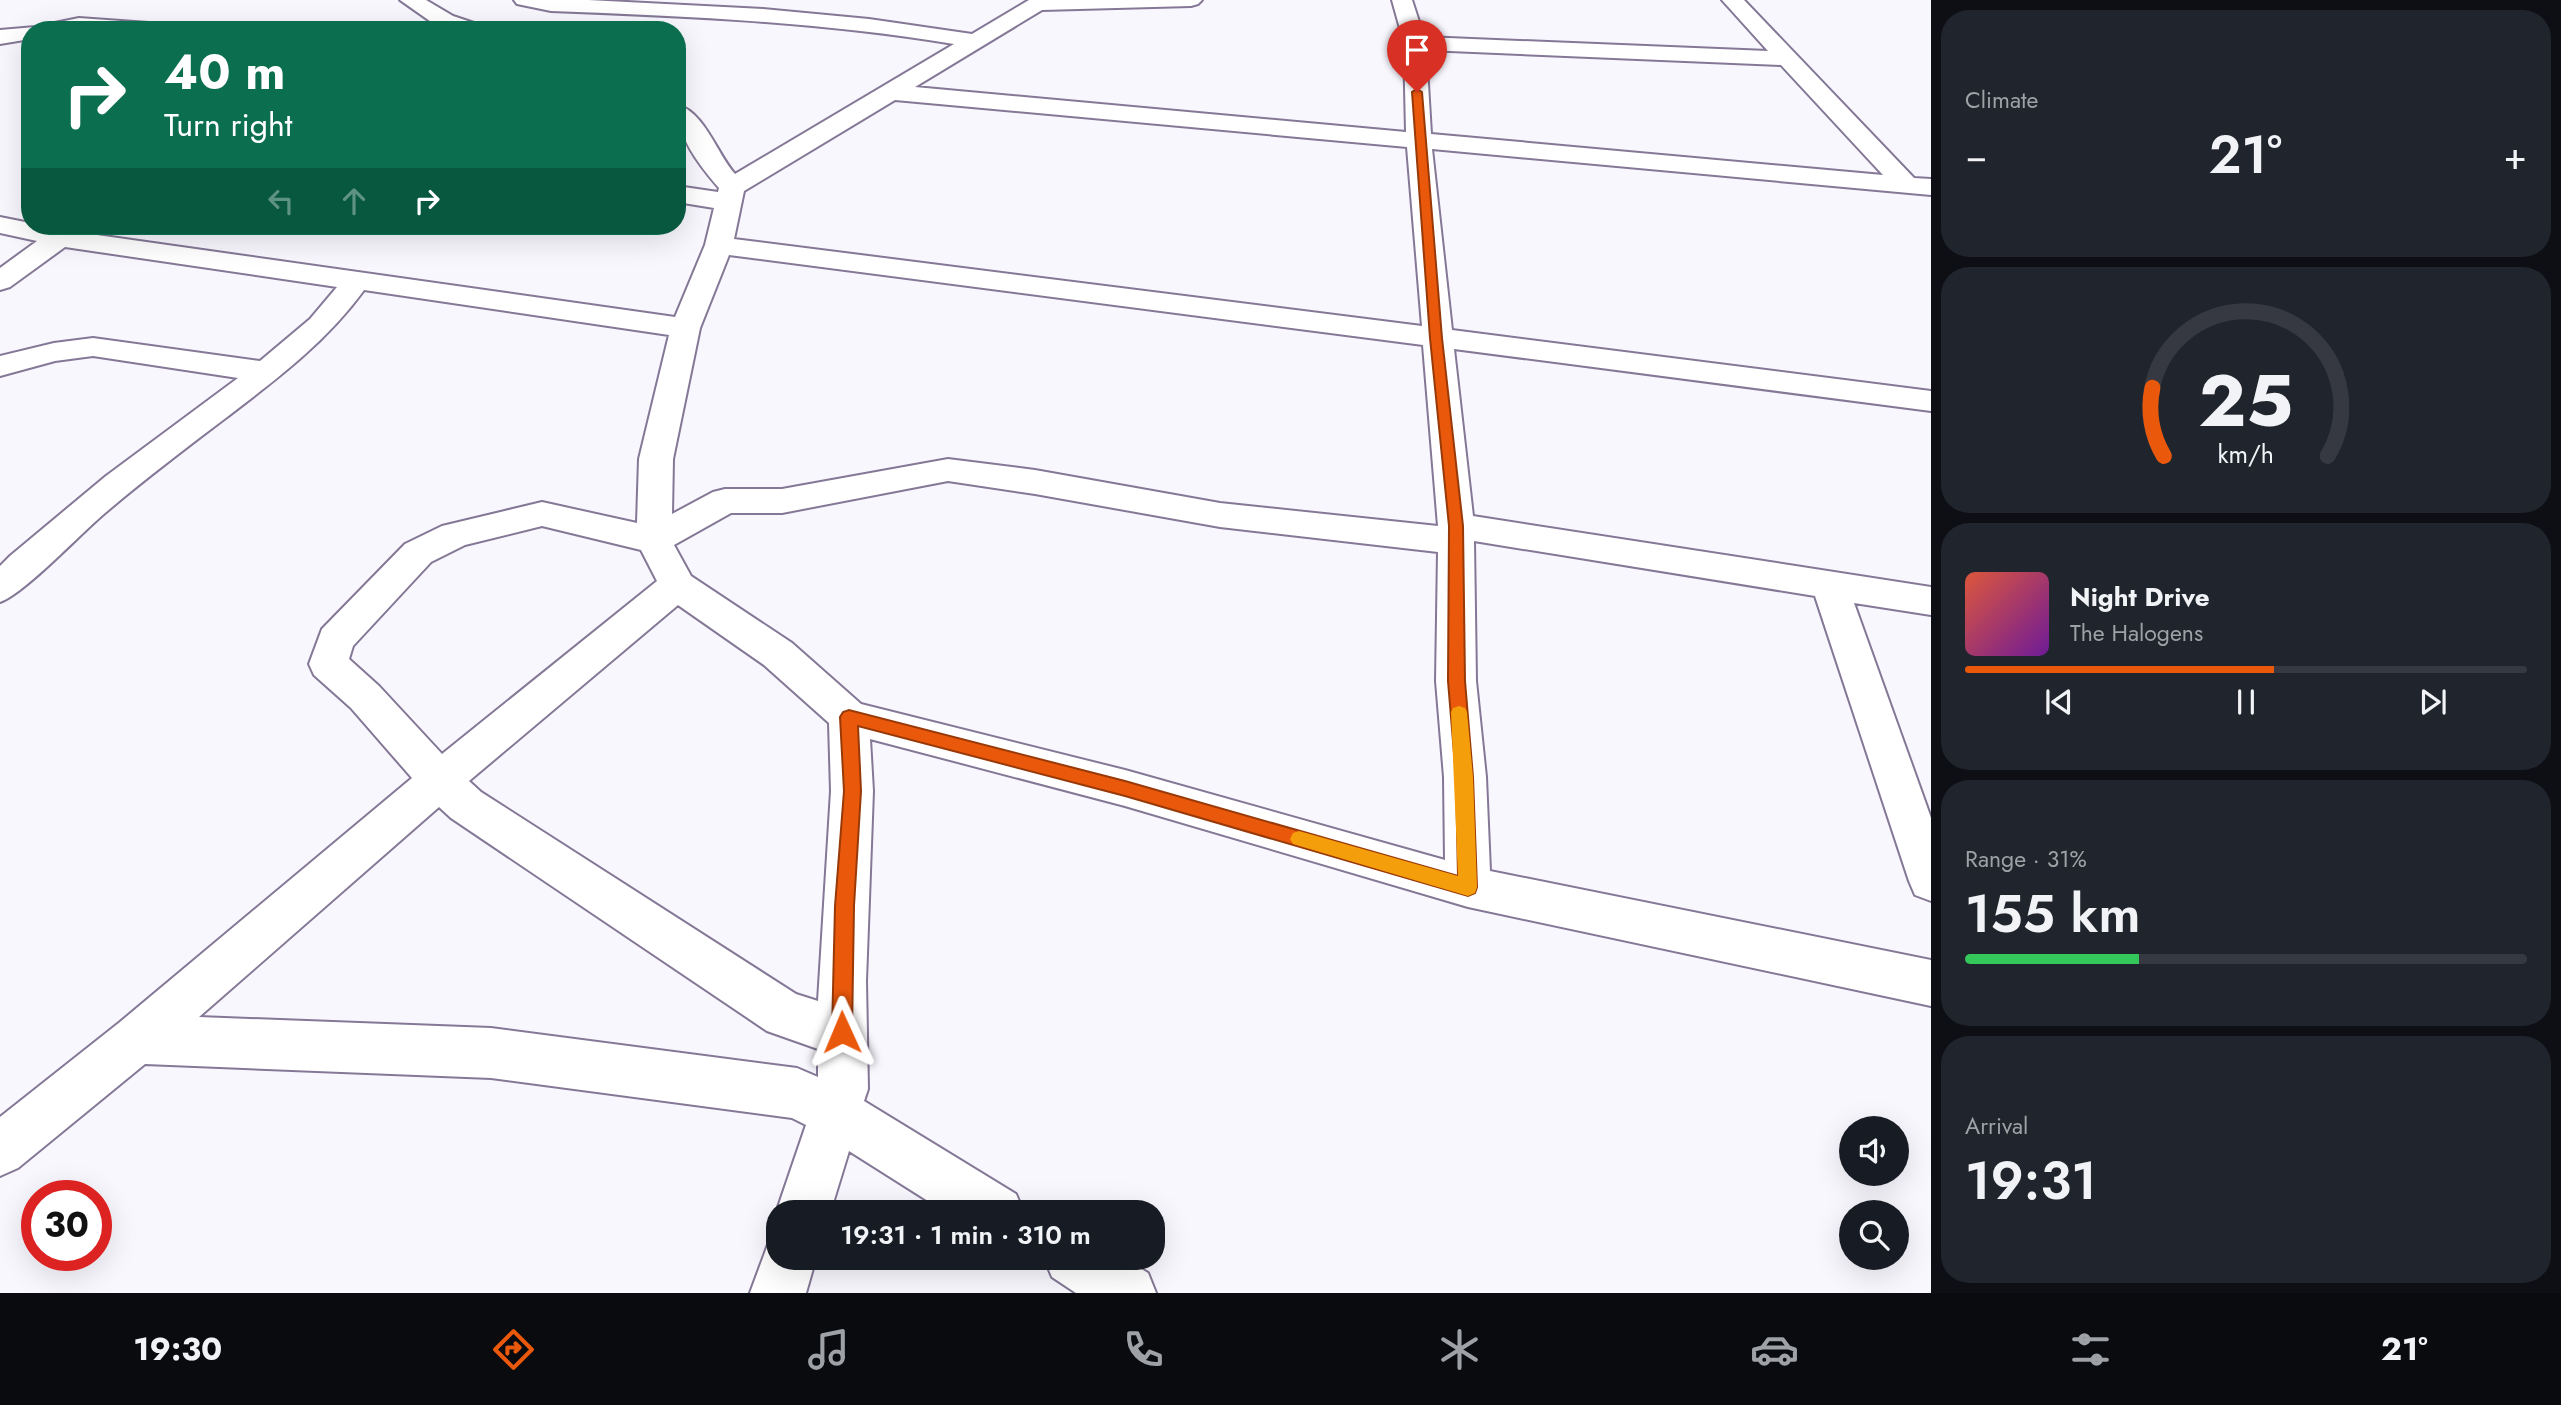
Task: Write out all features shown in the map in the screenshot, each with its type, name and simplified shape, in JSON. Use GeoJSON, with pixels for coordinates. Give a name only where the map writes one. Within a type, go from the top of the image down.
{"type":"FeatureCollection","features":[{"type":"Feature","properties":{"kind":"street"},"geometry":{"type":"LineString","coordinates":[[411,0],[445,21]]}},
{"type":"Feature","properties":{"kind":"street"},"geometry":{"type":"LineString","coordinates":[[524,0],[551,5],[835,22],[974,41]]}},
{"type":"Feature","properties":{"kind":"street"},"geometry":{"type":"LineString","coordinates":[[686,194],[730,194],[889,92],[1041,2],[1191,0]]}},
{"type":"Feature","properties":{"kind":"street"},"geometry":{"type":"LineString","coordinates":[[1402,0],[1415,43],[1419,141],[1456,533],[1456,681],[1465,777],[1468,887]]}},
{"type":"Feature","properties":{"kind":"street"},"geometry":{"type":"LineString","coordinates":[[1732,0],[1788,59],[1919,186]]}},
{"type":"Feature","properties":{"kind":"street"},"geometry":{"type":"LineString","coordinates":[[58,21],[83,6]]}},
{"type":"Feature","properties":{"kind":"street"},"geometry":{"type":"LineString","coordinates":[[0,37],[21,34]]}},
{"type":"Feature","properties":{"kind":"street"},"geometry":{"type":"LineString","coordinates":[[1415,43],[1788,59]]}},
{"type":"Feature","properties":{"kind":"street"},"geometry":{"type":"LineString","coordinates":[[889,92],[1919,186]]}},
{"type":"Feature","properties":{"kind":"street"},"geometry":{"type":"LineString","coordinates":[[686,120],[692,126],[730,194],[719,245],[685,328],[656,459],[654,540],[677,586],[778,654],[849,717],[1125,788],[1468,887],[1931,983]]}},
{"type":"Feature","properties":{"kind":"street"},"geometry":{"type":"LineString","coordinates":[[0,225],[21,227]]}},
{"type":"Feature","properties":{"kind":"street"},"geometry":{"type":"LineString","coordinates":[[0,281],[64,235]]}},
{"type":"Feature","properties":{"kind":"street"},"geometry":{"type":"LineString","coordinates":[[86,235],[356,281],[685,328]]}},
{"type":"Feature","properties":{"kind":"street"},"geometry":{"type":"LineString","coordinates":[[719,245],[1931,401]]}},
{"type":"Feature","properties":{"kind":"street"},"geometry":{"type":"LineString","coordinates":[[0,588],[48,540],[116,485],[293,354],[321,328],[356,281]]}},
{"type":"Feature","properties":{"kind":"street"},"geometry":{"type":"LineString","coordinates":[[0,366],[54,352],[93,347],[266,372]]}},
{"type":"Feature","properties":{"kind":"street"},"geometry":{"type":"LineString","coordinates":[[842,1032],[784,1014],[466,806],[439,781],[359,689],[328,664],[336,639],[418,552],[455,535],[542,514],[654,540],[725,501],[782,501],[948,470],[1035,482],[1220,515],[1456,533],[1931,600]]}},
{"type":"Feature","properties":{"kind":"street"},"geometry":{"type":"LineString","coordinates":[[1829,584],[1931,881]]}},
{"type":"Feature","properties":{"kind":"street"},"geometry":{"type":"LineString","coordinates":[[0,1150],[136,1039],[439,781],[677,586]]}},
{"type":"Feature","properties":{"kind":"street"},"geometry":{"type":"LineString","coordinates":[[807,1200],[843,1088],[844,906],[852,791],[849,717]]}},
{"type":"Feature","properties":{"kind":"street"},"geometry":{"type":"LineString","coordinates":[[136,1039],[491,1053],[797,1093],[834,1112],[977,1200]]}},
{"type":"Feature","properties":{"kind":"street"},"geometry":{"type":"LineString","coordinates":[[778,1293],[785,1270]]}},
{"type":"Feature","properties":{"kind":"street"},"geometry":{"type":"LineString","coordinates":[[1091,1270],[1128,1293]]}},
{"type":"Feature","properties":{"kind":"slow traffic"},"geometry":{"type":"LineString","coordinates":[[1299,839],[1468,887],[1465,777],[1459,712]]}},
{"type":"Feature","properties":{"kind":"route"},"geometry":{"type":"LineString","coordinates":[[842,1032],[844,906],[852,791],[849,717],[1125,788],[1468,887],[1465,777],[1456,681],[1456,526],[1436,338],[1417,92]]}}]}
